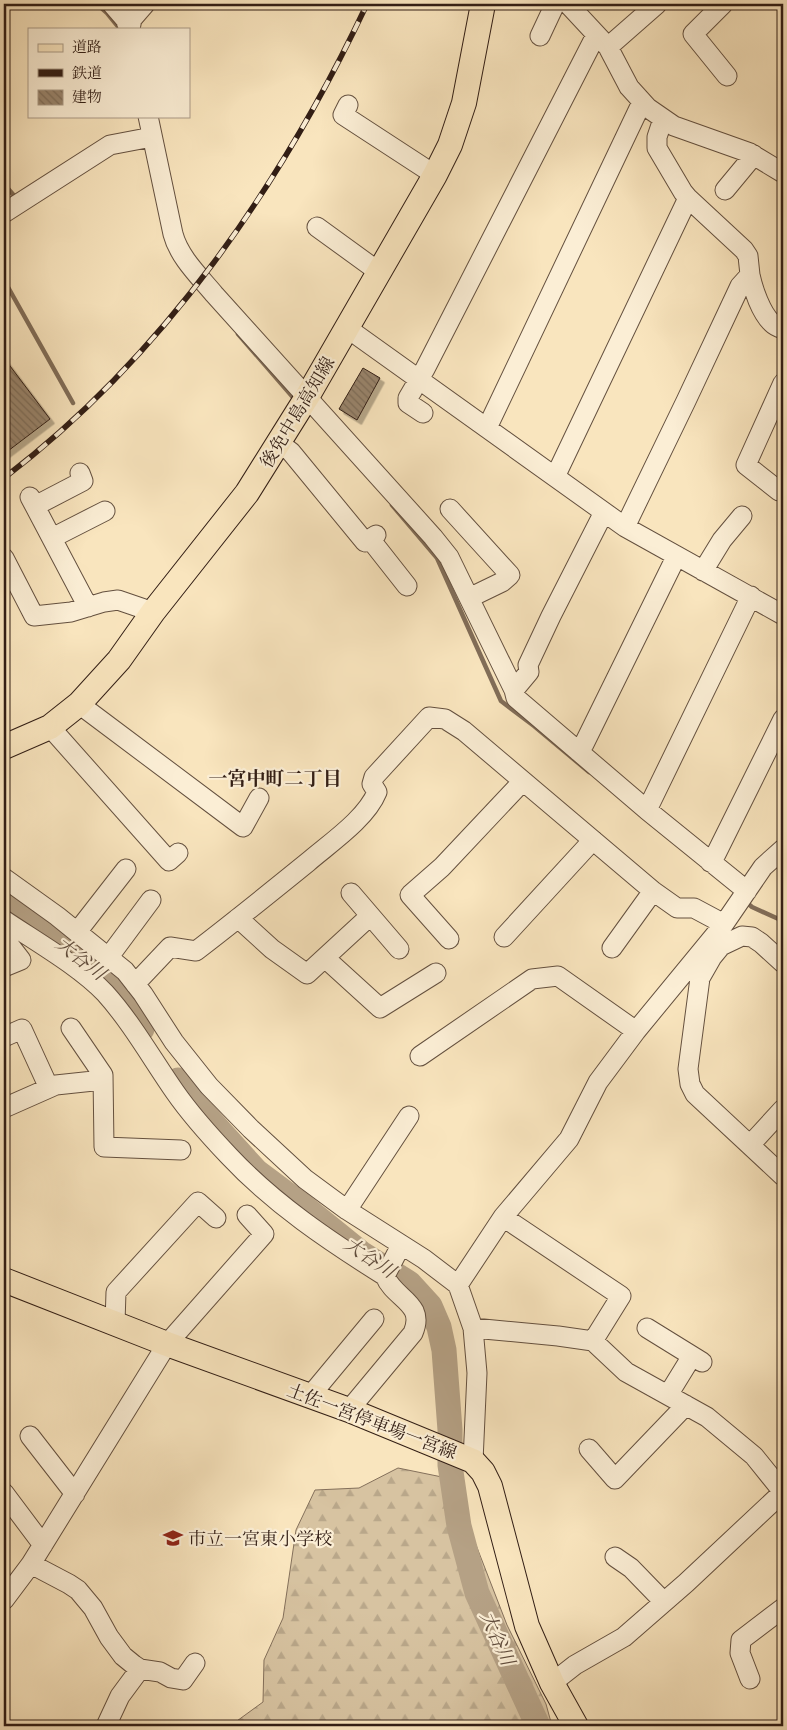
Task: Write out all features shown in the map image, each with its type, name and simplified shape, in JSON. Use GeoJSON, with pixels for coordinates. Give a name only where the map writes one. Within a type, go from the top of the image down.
{"type":"FeatureCollection","features":[{"type":"Feature","properties":{"kind":"main road","name":"後免中島高知線"},"geometry":{"type":"LineString","coordinates":[[4,747],[50,727],[79,704],[119,660],[153,612],[247,492],[279,443],[435,175],[450,145],[464,103],[483,4]]}},
{"type":"Feature","properties":{"kind":"main road","name":"土佐一宮停車場一宮線"},"geometry":{"type":"LineString","coordinates":[[4,1280],[167,1344],[349,1410],[473,1461],[484,1472],[490,1486],[528,1626],[552,1683],[576,1726]]}},
{"type":"Feature","properties":{"kind":"street"},"geometry":{"type":"LineString","coordinates":[[112,4],[125,19],[130,28]]}},
{"type":"Feature","properties":{"kind":"street"},"geometry":{"type":"LineString","coordinates":[[130,28],[132,19],[144,4]]}},
{"type":"Feature","properties":{"kind":"street"},"geometry":{"type":"LineString","coordinates":[[540,36],[555,4]]}},
{"type":"Feature","properties":{"kind":"street"},"geometry":{"type":"LineString","coordinates":[[568,4],[602,41],[629,87],[642,102],[674,126],[754,155],[783,174]]}},
{"type":"Feature","properties":{"kind":"street"},"geometry":{"type":"LineString","coordinates":[[423,413],[408,403],[408,398],[602,41],[657,4]]}},
{"type":"Feature","properties":{"kind":"street"},"geometry":{"type":"LineString","coordinates":[[723,4],[693,34],[727,76]]}},
{"type":"Feature","properties":{"kind":"street"},"geometry":{"type":"LineString","coordinates":[[487,428],[642,102]]}},
{"type":"Feature","properties":{"kind":"street"},"geometry":{"type":"LineString","coordinates":[[348,105],[343,115],[435,175]]}},
{"type":"Feature","properties":{"kind":"street"},"geometry":{"type":"LineString","coordinates":[[148,118],[143,138],[175,243],[303,404],[433,537],[449,557],[514,690],[516,698],[710,862],[744,896]]}},
{"type":"Feature","properties":{"kind":"street"},"geometry":{"type":"LineString","coordinates":[[664,119],[657,137],[657,148],[688,198],[744,250],[748,256],[753,288],[762,308],[772,324],[783,329]]}},
{"type":"Feature","properties":{"kind":"street"},"geometry":{"type":"LineString","coordinates":[[6,208],[110,145],[143,138]]}},
{"type":"Feature","properties":{"kind":"street"},"geometry":{"type":"LineString","coordinates":[[725,190],[754,155]]}},
{"type":"Feature","properties":{"kind":"street"},"geometry":{"type":"LineString","coordinates":[[555,477],[688,198]]}},
{"type":"Feature","properties":{"kind":"street"},"geometry":{"type":"LineString","coordinates":[[317,227],[379,272]]}},
{"type":"Feature","properties":{"kind":"street"},"geometry":{"type":"LineString","coordinates":[[625,527],[740,286],[750,275]]}},
{"type":"Feature","properties":{"kind":"street"},"geometry":{"type":"LineString","coordinates":[[347,328],[625,527],[676,557],[751,596],[780,608]]}},
{"type":"Feature","properties":{"kind":"street"},"geometry":{"type":"LineString","coordinates":[[779,491],[746,465],[783,382]]}},
{"type":"Feature","properties":{"kind":"street"},"geometry":{"type":"LineString","coordinates":[[279,443],[291,452],[365,542],[373,537],[407,586]]}},
{"type":"Feature","properties":{"kind":"street"},"geometry":{"type":"LineString","coordinates":[[80,473],[83,481],[32,502],[88,607]]}},
{"type":"Feature","properties":{"kind":"street"},"geometry":{"type":"LineString","coordinates":[[450,509],[510,575],[502,582],[469,598]]}},
{"type":"Feature","properties":{"kind":"street"},"geometry":{"type":"LineString","coordinates":[[52,538],[105,512]]}},
{"type":"Feature","properties":{"kind":"street"},"geometry":{"type":"LineString","coordinates":[[514,690],[529,672],[528,665],[604,512]]}},
{"type":"Feature","properties":{"kind":"street"},"geometry":{"type":"LineString","coordinates":[[703,571],[722,540],[742,516]]}},
{"type":"Feature","properties":{"kind":"street"},"geometry":{"type":"LineString","coordinates":[[579,752],[676,557]]}},
{"type":"Feature","properties":{"kind":"street"},"geometry":{"type":"LineString","coordinates":[[4,558],[34,616],[71,612],[118,600],[153,612]]}},
{"type":"Feature","properties":{"kind":"street"},"geometry":{"type":"LineString","coordinates":[[647,810],[751,596]]}},
{"type":"Feature","properties":{"kind":"street"},"geometry":{"type":"LineString","coordinates":[[79,704],[243,827],[259,798]]}},
{"type":"Feature","properties":{"kind":"street"},"geometry":{"type":"LineString","coordinates":[[135,984],[170,948],[196,951],[348,829],[373,801],[377,792],[372,784],[374,777],[429,717],[444,720],[464,731],[653,891],[677,908],[694,908],[724,924]]}},
{"type":"Feature","properties":{"kind":"street"},"geometry":{"type":"LineString","coordinates":[[710,862],[716,854],[783,719]]}},
{"type":"Feature","properties":{"kind":"street"},"geometry":{"type":"LineString","coordinates":[[50,727],[169,861],[178,853]]}},
{"type":"Feature","properties":{"kind":"street"},"geometry":{"type":"LineString","coordinates":[[449,939],[410,895],[442,867],[524,781]]}},
{"type":"Feature","properties":{"kind":"street"},"geometry":{"type":"LineString","coordinates":[[504,937],[593,840]]}},
{"type":"Feature","properties":{"kind":"street"},"geometry":{"type":"LineString","coordinates":[[458,1285],[503,1217],[568,1139],[598,1082],[636,1031],[724,924],[763,867],[783,849]]}},
{"type":"Feature","properties":{"kind":"street"},"geometry":{"type":"LineString","coordinates":[[77,932],[126,869]]}},
{"type":"Feature","properties":{"kind":"street"},"geometry":{"type":"LineString","coordinates":[[4,878],[126,971],[174,1042],[209,1086],[251,1129],[306,1179],[347,1210],[424,1259],[458,1285],[473,1328],[477,1373],[473,1461]]}},
{"type":"Feature","properties":{"kind":"street"},"geometry":{"type":"LineString","coordinates":[[612,948],[653,891]]}},
{"type":"Feature","properties":{"kind":"street"},"geometry":{"type":"LineString","coordinates":[[351,893],[399,949]]}},
{"type":"Feature","properties":{"kind":"street"},"geometry":{"type":"LineString","coordinates":[[108,958],[152,900]]}},
{"type":"Feature","properties":{"kind":"street"},"geometry":{"type":"LineString","coordinates":[[238,918],[272,949],[308,974],[370,916]]}},
{"type":"Feature","properties":{"kind":"street"},"geometry":{"type":"LineString","coordinates":[[4,920],[85,976],[104,992],[123,1016],[176,1094],[200,1124],[258,1184],[281,1205],[315,1231],[384,1276],[388,1284],[411,1305],[416,1314],[417,1324],[413,1333],[349,1410]]}},
{"type":"Feature","properties":{"kind":"street"},"geometry":{"type":"LineString","coordinates":[[783,963],[762,943],[752,937],[742,936],[722,946],[712,957],[700,978],[688,1068],[690,1084],[695,1094],[783,1176]]}},
{"type":"Feature","properties":{"kind":"street"},"geometry":{"type":"LineString","coordinates":[[4,938],[21,960],[4,968]]}},
{"type":"Feature","properties":{"kind":"street"},"geometry":{"type":"LineString","coordinates":[[325,958],[380,1008],[436,973]]}},
{"type":"Feature","properties":{"kind":"street"},"geometry":{"type":"LineString","coordinates":[[420,1056],[532,979],[558,976],[636,1031]]}},
{"type":"Feature","properties":{"kind":"street"},"geometry":{"type":"LineString","coordinates":[[71,1028],[103,1075],[104,1147],[181,1150]]}},
{"type":"Feature","properties":{"kind":"street"},"geometry":{"type":"LineString","coordinates":[[4,1036],[22,1029],[49,1088]]}},
{"type":"Feature","properties":{"kind":"street"},"geometry":{"type":"LineString","coordinates":[[4,1108],[56,1085],[103,1080]]}},
{"type":"Feature","properties":{"kind":"street"},"geometry":{"type":"LineString","coordinates":[[750,1145],[783,1109]]}},
{"type":"Feature","properties":{"kind":"street"},"geometry":{"type":"LineString","coordinates":[[347,1210],[409,1116]]}},
{"type":"Feature","properties":{"kind":"street"},"geometry":{"type":"LineString","coordinates":[[115,1323],[116,1292],[198,1202],[216,1218]]}},
{"type":"Feature","properties":{"kind":"street"},"geometry":{"type":"LineString","coordinates":[[4,1600],[31,1564],[167,1344],[264,1234],[247,1216]]}},
{"type":"Feature","properties":{"kind":"street"},"geometry":{"type":"LineString","coordinates":[[503,1217],[620,1296],[593,1341]]}},
{"type":"Feature","properties":{"kind":"street"},"geometry":{"type":"LineString","coordinates":[[384,1276],[402,1245]]}},
{"type":"Feature","properties":{"kind":"street"},"geometry":{"type":"LineString","coordinates":[[310,1396],[374,1319]]}},
{"type":"Feature","properties":{"kind":"street"},"geometry":{"type":"LineString","coordinates":[[473,1328],[593,1341],[626,1372],[707,1417],[754,1456],[783,1492],[624,1637],[575,1665],[552,1683]]}},
{"type":"Feature","properties":{"kind":"street"},"geometry":{"type":"LineString","coordinates":[[647,1328],[697,1359],[668,1395]]}},
{"type":"Feature","properties":{"kind":"street"},"geometry":{"type":"LineString","coordinates":[[589,1449],[615,1479],[686,1405]]}},
{"type":"Feature","properties":{"kind":"street"},"geometry":{"type":"LineString","coordinates":[[30,1436],[75,1494]]}},
{"type":"Feature","properties":{"kind":"street"},"geometry":{"type":"LineString","coordinates":[[4,1493],[43,1545]]}},
{"type":"Feature","properties":{"kind":"street"},"geometry":{"type":"LineString","coordinates":[[615,1557],[631,1568],[664,1602]]}},
{"type":"Feature","properties":{"kind":"street"},"geometry":{"type":"LineString","coordinates":[[31,1564],[78,1590],[93,1608],[109,1637],[124,1656],[140,1669],[160,1672],[171,1678],[183,1680],[195,1663]]}},
{"type":"Feature","properties":{"kind":"street"},"geometry":{"type":"LineString","coordinates":[[750,1679],[740,1653],[741,1640],[783,1608]]}},
{"type":"Feature","properties":{"kind":"street"},"geometry":{"type":"LineString","coordinates":[[106,1726],[120,1696],[140,1669]]}},
{"type":"Feature","properties":{"kind":"green space"},"geometry":{"type":"Polygon","coordinates":[[[398,1468],[442,1477],[464,1514],[507,1625],[546,1704],[552,1726],[230,1726],[263,1702],[264,1660],[283,1618],[296,1530],[315,1490],[359,1488],[398,1468]]]}},
{"type":"Feature","properties":{"kind":"building"},"geometry":{"type":"Polygon","coordinates":[[[4,358],[50,419],[4,454],[4,358]]]}},
{"type":"Feature","properties":{"kind":"building"},"geometry":{"type":"Polygon","coordinates":[[[363,368],[380,378],[357,420],[339,409],[363,368]]]}},
{"type":"Feature","properties":{"kind":"waterway"},"geometry":{"type":"LineString","coordinates":[[97,4],[119,28]]}},
{"type":"Feature","properties":{"kind":"waterway"},"geometry":{"type":"LineString","coordinates":[[4,184],[17,199]]}},
{"type":"Feature","properties":{"kind":"waterway"},"geometry":{"type":"LineString","coordinates":[[4,280],[73,403]]}},
{"type":"Feature","properties":{"kind":"waterway"},"geometry":{"type":"LineString","coordinates":[[238,334],[297,402]]}},
{"type":"Feature","properties":{"kind":"waterway"},"geometry":{"type":"LineString","coordinates":[[392,505],[437,558],[501,701],[589,772]]}},
{"type":"Feature","properties":{"kind":"waterway","name":"大谷川"},"geometry":{"type":"LineString","coordinates":[[4,900],[37,926],[58,938],[98,968],[112,983],[142,1029]]}},
{"type":"Feature","properties":{"kind":"waterway"},"geometry":{"type":"LineString","coordinates":[[745,901],[752,907],[783,921]]}},
{"type":"Feature","properties":{"kind":"waterway","name":"大谷川"},"geometry":{"type":"LineString","coordinates":[[178,1080],[190,1098],[256,1171],[361,1253],[409,1283],[430,1306],[439,1327],[444,1350],[450,1430],[450,1465],[459,1526],[477,1593],[538,1726]]}},
{"type":"Feature","properties":{"kind":"railway"},"geometry":{"type":"LineString","coordinates":[[4,478],[62,430],[116,378],[167,322],[214,263],[257,201],[297,137],[334,71],[367,4]]}},
{"type":"Feature","properties":{"kind":"place","name":"市立一宮東小学校"},"geometry":{"type":"Point","coordinates":[173,1538]}},
{"type":"Feature","properties":{"kind":"district","name":"一宮中町二丁目"},"geometry":{"type":"Point","coordinates":[275,778]}}]}
